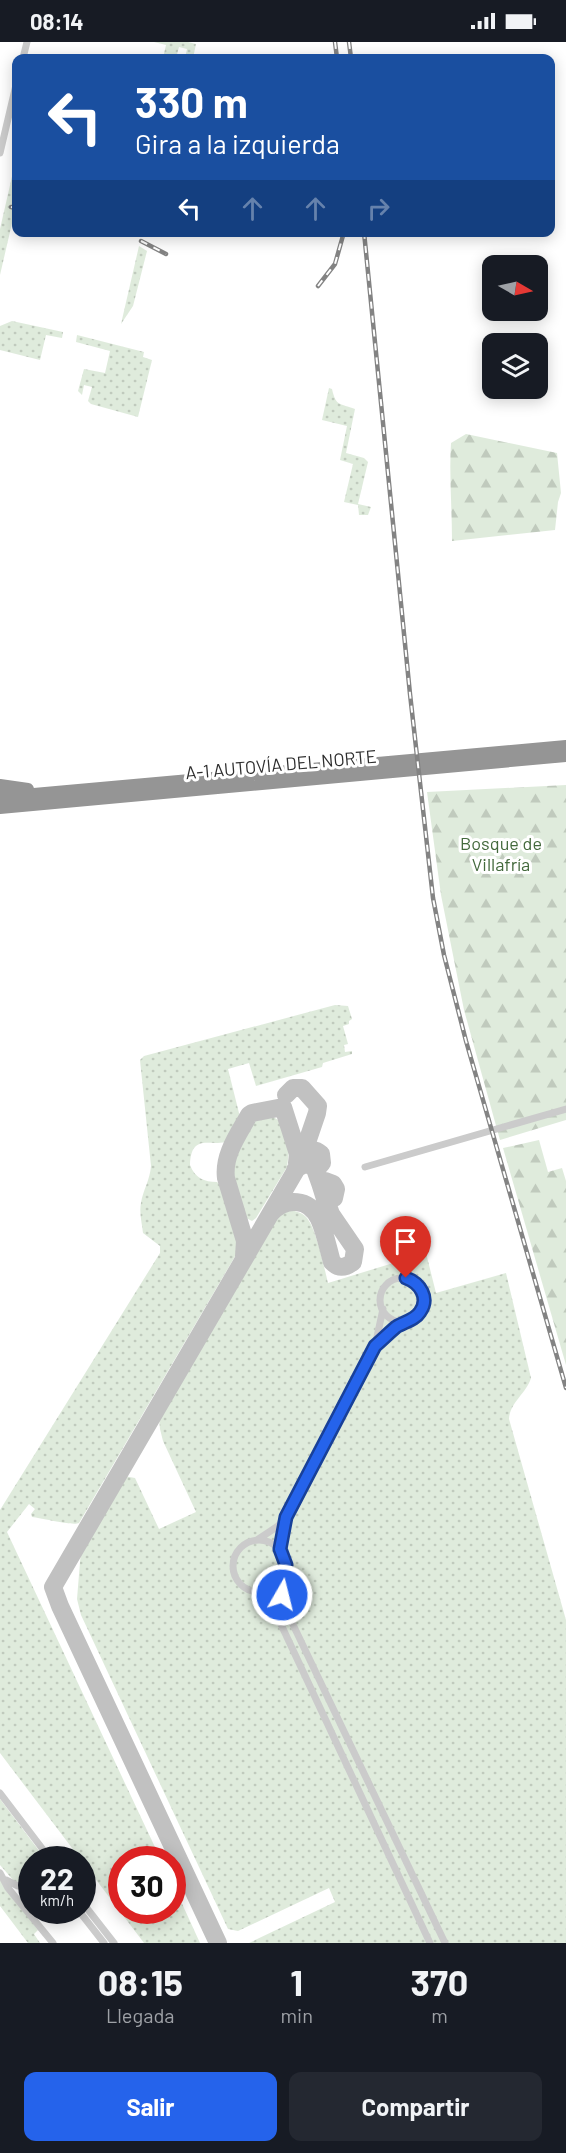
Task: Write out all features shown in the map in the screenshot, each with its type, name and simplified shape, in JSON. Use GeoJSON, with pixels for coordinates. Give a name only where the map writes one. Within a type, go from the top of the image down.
{"type":"FeatureCollection","features":[{"type":"Feature","properties":{"kind":"highway"},"geometry":{"type":"LineString","coordinates":[[546,748],[557,742],[566,741]]}},
{"type":"Feature","properties":{"kind":"highway","name":"A-1 AUTOVÍA DEL NORTE"},"geometry":{"type":"LineString","coordinates":[[0,797],[546,748],[565,754]]}},
{"type":"Feature","properties":{"kind":"highway","name":"A-1 AUTOVÍA DEL NORTE"},"geometry":{"type":"LineString","coordinates":[[0,808],[565,754]]}},
{"type":"Feature","properties":{"kind":"highway"},"geometry":{"type":"LineString","coordinates":[[0,785],[36,789],[161,778],[189,781]]}},
{"type":"Feature","properties":{"kind":"street"},"geometry":{"type":"LineString","coordinates":[[0,153],[12,102]]}},
{"type":"Feature","properties":{"kind":"street"},"geometry":{"type":"LineString","coordinates":[[365,1167],[566,1109]]}},
{"type":"Feature","properties":{"kind":"street"},"geometry":{"type":"LineString","coordinates":[[375,1346],[405,1322],[416,1317],[423,1306],[422,1291],[413,1281],[399,1278],[386,1285],[381,1298],[383,1309],[375,1346],[286,1517],[278,1526],[257,1540],[242,1546],[237,1553],[233,1570],[242,1585],[256,1592],[278,1618],[430,1943]]}},
{"type":"Feature","properties":{"kind":"street"},"geometry":{"type":"LineString","coordinates":[[383,1309],[395,1321],[405,1322]]}},
{"type":"Feature","properties":{"kind":"street"},"geometry":{"type":"LineString","coordinates":[[286,1517],[280,1549],[286,1565],[280,1582],[289,1615],[445,1943]]}},
{"type":"Feature","properties":{"kind":"street"},"geometry":{"type":"LineString","coordinates":[[257,1540],[266,1540],[280,1549]]}},
{"type":"Feature","properties":{"kind":"street"},"geometry":{"type":"LineString","coordinates":[[256,1592],[266,1591],[280,1582]]}},
{"type":"Feature","properties":{"kind":"street"},"geometry":{"type":"LineString","coordinates":[[0,1793],[40,1846]]}},
{"type":"Feature","properties":{"kind":"street"},"geometry":{"type":"LineString","coordinates":[[2,1876],[18,1886]]}},
{"type":"Feature","properties":{"kind":"street"},"geometry":{"type":"LineString","coordinates":[[2,1876],[18,1900]]}},
{"type":"Feature","properties":{"kind":"street"},"geometry":{"type":"LineString","coordinates":[[96,1920],[114,1943]]}},
{"type":"Feature","properties":{"kind":"street"},"geometry":{"type":"LineString","coordinates":[[38,1924],[52,1942]]}},
{"type":"Feature","properties":{"kind":"street"},"geometry":{"type":"LineString","coordinates":[[90,1924],[104,1943]]}},
{"type":"Feature","properties":{"kind":"green space"},"geometry":{"type":"Polygon","coordinates":[[[154,42],[196,44],[194,54],[186,54],[187,49],[179,47],[177,54],[164,54],[166,45],[154,42]]]}},
{"type":"Feature","properties":{"kind":"green space"},"geometry":{"type":"Polygon","coordinates":[[[12,176],[12,223],[0,275],[0,229],[12,176]]]}},
{"type":"Feature","properties":{"kind":"green space"},"geometry":{"type":"Polygon","coordinates":[[[139,246],[147,251],[133,306],[121,324],[139,246]]]}},
{"type":"Feature","properties":{"kind":"green space"},"geometry":{"type":"Polygon","coordinates":[[[12,321],[63,332],[62,338],[46,335],[40,360],[0,350],[0,326],[12,321]]]}},
{"type":"Feature","properties":{"kind":"green space"},"geometry":{"type":"Polygon","coordinates":[[[77,335],[144,352],[143,357],[152,360],[138,417],[91,404],[88,401],[92,387],[84,385],[82,395],[78,391],[84,369],[105,373],[110,351],[76,342],[77,335]]]}},
{"type":"Feature","properties":{"kind":"green space"},"geometry":{"type":"Polygon","coordinates":[[[329,388],[332,389],[337,402],[355,409],[346,453],[364,458],[368,462],[358,504],[371,507],[368,515],[359,515],[358,505],[344,502],[353,464],[340,460],[347,426],[322,420],[329,388]]]}},
{"type":"Feature","properties":{"kind":"green space"},"geometry":{"type":"Polygon","coordinates":[[[466,434],[557,453],[561,493],[555,530],[452,541],[451,443],[466,434]]]}},
{"type":"Feature","properties":{"kind":"green space","name":"Bosque de Villafría"},"geometry":{"type":"Polygon","coordinates":[[[566,785],[566,1120],[500,1140],[464,1010],[441,895],[427,792],[566,785]]]}},
{"type":"Feature","properties":{"kind":"green space"},"geometry":{"type":"Polygon","coordinates":[[[335,1005],[348,1006],[352,1019],[349,1024],[343,1026],[348,1044],[344,1045],[345,1052],[352,1051],[352,1054],[323,1063],[322,1067],[256,1086],[249,1063],[228,1069],[240,1117],[225,1142],[197,1145],[191,1155],[190,1165],[200,1178],[217,1182],[222,1186],[239,1245],[237,1253],[79,1523],[64,1523],[32,1517],[31,1514],[35,1509],[29,1504],[7,1532],[154,1846],[108,1846],[108,1896],[96,1880],[96,1846],[70,1846],[0,1753],[0,1510],[160,1253],[160,1246],[143,1233],[140,1210],[151,1166],[140,1060],[144,1056],[335,1005]]]}},
{"type":"Feature","properties":{"kind":"green space"},"geometry":{"type":"Polygon","coordinates":[[[272,1116],[281,1122],[289,1151],[287,1167],[252,1221],[244,1217],[231,1166],[232,1160],[253,1122],[272,1116]]]}},
{"type":"Feature","properties":{"kind":"green space"},"geometry":{"type":"Polygon","coordinates":[[[539,1140],[548,1172],[562,1168],[566,1181],[566,1365],[503,1148],[539,1140]]]}},
{"type":"Feature","properties":{"kind":"green space"},"geometry":{"type":"Polygon","coordinates":[[[290,1210],[304,1215],[311,1224],[328,1283],[426,1253],[436,1293],[506,1273],[531,1378],[512,1408],[509,1419],[566,1620],[566,1943],[249,1943],[335,1902],[329,1888],[238,1931],[228,1929],[81,1615],[77,1599],[81,1550],[124,1476],[135,1478],[159,1529],[196,1512],[163,1441],[159,1418],[276,1218],[290,1210]]]}},
{"type":"Feature","properties":{"kind":"green space"},"geometry":{"type":"Polygon","coordinates":[[[0,1799],[35,1846],[18,1846],[18,1882],[14,1881],[0,1865],[0,1799]]]}},
{"type":"Feature","properties":{"kind":"green space"},"geometry":{"type":"Polygon","coordinates":[[[0,1880],[18,1904],[18,1924],[33,1924],[38,1930],[34,1934],[40,1943],[28,1943],[0,1906],[0,1880]]]}},
{"type":"Feature","properties":{"kind":"green space"},"geometry":{"type":"Polygon","coordinates":[[[186,1912],[200,1943],[144,1943],[130,1924],[186,1924],[186,1912]]]}},
{"type":"Feature","properties":{"kind":"taxiway"},"geometry":{"type":"LineString","coordinates":[[218,1943],[53,1587],[300,1163],[318,1106],[302,1088],[293,1088],[286,1095]]}},
{"type":"Feature","properties":{"kind":"taxiway"},"geometry":{"type":"LineString","coordinates":[[244,1256],[245,1241],[226,1178],[226,1170],[232,1145],[249,1115],[283,1107],[298,1154],[297,1163]]}},
{"type":"Feature","properties":{"kind":"taxiway"},"geometry":{"type":"LineString","coordinates":[[300,1163],[311,1151],[314,1150],[321,1154],[322,1163],[316,1170],[326,1202],[334,1198],[336,1189],[333,1184],[325,1181]]}},
{"type":"Feature","properties":{"kind":"taxiway"},"geometry":{"type":"LineString","coordinates":[[271,1213],[290,1202],[309,1207],[319,1219],[332,1262],[342,1267],[353,1262],[355,1249],[331,1214],[315,1169],[310,1165],[305,1165],[295,1170]]}},
{"type":"Feature","properties":{"kind":"railway"},"geometry":{"type":"LineString","coordinates":[[335,42],[336,54]]}},
{"type":"Feature","properties":{"kind":"railway"},"geometry":{"type":"LineString","coordinates":[[349,42],[350,54]]}},
{"type":"Feature","properties":{"kind":"railway"},"geometry":{"type":"LineString","coordinates":[[318,286],[335,264],[343,237]]}},
{"type":"Feature","properties":{"kind":"railway"},"geometry":{"type":"LineString","coordinates":[[364,237],[410,694],[433,898],[444,955],[466,1041],[566,1388]]}},
{"type":"Feature","properties":{"kind":"railway"},"geometry":{"type":"LineString","coordinates":[[141,241],[166,254]]}},
{"type":"Feature","properties":{"kind":"route"},"geometry":{"type":"LineString","coordinates":[[282,1595],[280,1582],[286,1565],[280,1549],[286,1517],[375,1346],[389,1332],[416,1317],[423,1306],[422,1291],[418,1285],[406,1278]]}}]}
